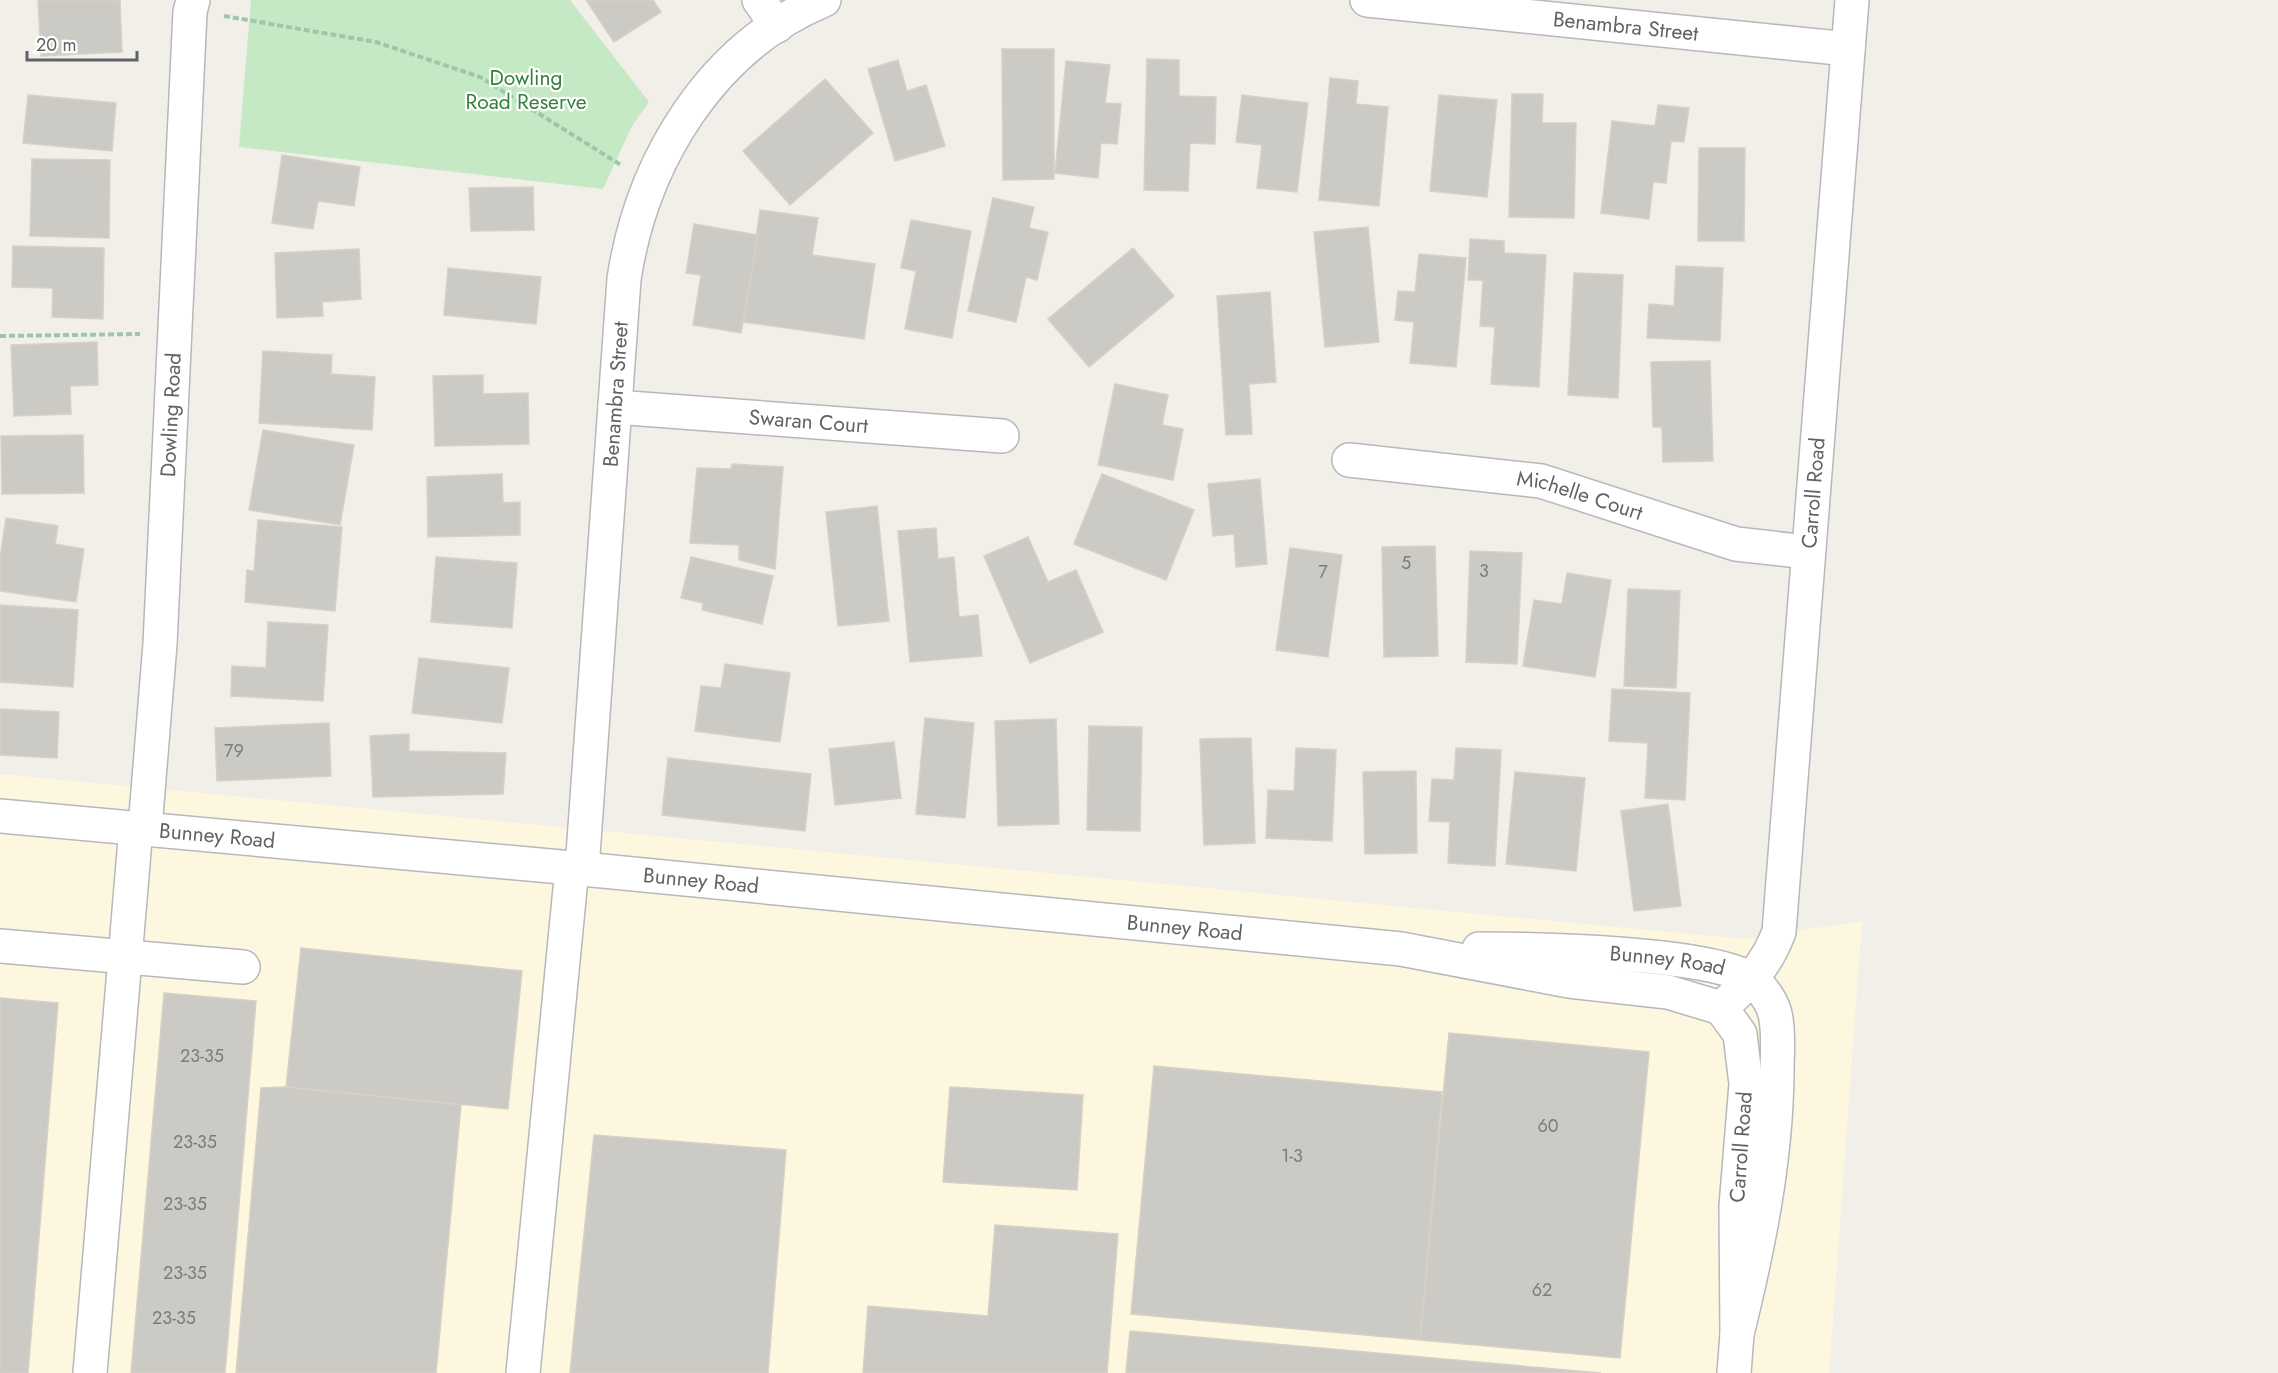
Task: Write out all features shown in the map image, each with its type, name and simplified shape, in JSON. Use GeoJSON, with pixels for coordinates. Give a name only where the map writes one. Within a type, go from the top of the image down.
{"type":"FeatureCollection","features":[{"type":"Feature","properties":{"kind":"street","name":"Benambra Street"},"geometry":{"type":"LineString","coordinates":[[523,1373],[577,869],[629,248],[649,183],[664,151],[694,104],[733,61],[768,13],[824,0]]}},
{"type":"Feature","properties":{"kind":"street","name":"Benambra Street"},"geometry":{"type":"LineString","coordinates":[[1367,0],[1848,49]]}},
{"type":"Feature","properties":{"kind":"street","name":"Carroll Road"},"geometry":{"type":"LineString","coordinates":[[1734,1373],[1737,1334],[1736,1206],[1746,1084],[1740,1034],[1721,1008],[1752,979],[1769,958],[1779,932],[1852,0]]}},
{"type":"Feature","properties":{"kind":"street","name":"Dowling Road"},"geometry":{"type":"LineString","coordinates":[[90,1373],[125,956],[160,644],[192,6]]}},
{"type":"Feature","properties":{"kind":"street","name":"Swaran Court"},"geometry":{"type":"LineString","coordinates":[[615,406],[1002,436]]}},
{"type":"Feature","properties":{"kind":"street","name":"Michelle Court"},"geometry":{"type":"LineString","coordinates":[[1349,460],[1541,481],[1736,544],[1807,552]]}},
{"type":"Feature","properties":{"kind":"street","name":"Bunney Road"},"geometry":{"type":"LineString","coordinates":[[0,816],[1401,949],[1569,981],[1668,992],[1721,1008]]}},
{"type":"Feature","properties":{"kind":"street"},"geometry":{"type":"LineString","coordinates":[[0,946],[243,967]]}},
{"type":"Feature","properties":{"kind":"street","name":"Bunney Road"},"geometry":{"type":"LineString","coordinates":[[1401,949],[1528,949],[1687,960],[1752,979]]}},
{"type":"Feature","properties":{"kind":"street","name":"Carroll Road"},"geometry":{"type":"LineString","coordinates":[[1737,1334],[1760,1238],[1777,1103],[1776,1018],[1770,999],[1752,979]]}},
{"type":"Feature","properties":{"kind":"path"},"geometry":{"type":"LineString","coordinates":[[192,6],[376,42],[480,76],[579,136],[649,183]]}},
{"type":"Feature","properties":{"kind":"path"},"geometry":{"type":"LineString","coordinates":[[0,336],[145,334]]}},
{"type":"Feature","properties":{"kind":"shaded area"},"geometry":{"type":"Polygon","coordinates":[[[0,774],[1744,939],[1862,921],[1829,1373],[0,1373],[0,774]]]}},
{"type":"Feature","properties":{"kind":"green space","name":"Dowling Road Reserve"},"geometry":{"type":"Polygon","coordinates":[[[251,0],[570,0],[649,102],[632,126],[603,189],[239,147],[251,0]]]}},
{"type":"Feature","properties":{"kind":"building"},"geometry":{"type":"Polygon","coordinates":[[[38,0],[120,0],[122,52],[41,56],[38,0]]]}},
{"type":"Feature","properties":{"kind":"building"},"geometry":{"type":"Polygon","coordinates":[[[586,0],[653,0],[661,12],[614,42],[586,0]]]}},
{"type":"Feature","properties":{"kind":"building"},"geometry":{"type":"Polygon","coordinates":[[[1002,49],[1054,49],[1054,179],[1003,180],[1002,49]]]}},
{"type":"Feature","properties":{"kind":"building"},"geometry":{"type":"Polygon","coordinates":[[[1147,59],[1179,60],[1179,96],[1216,97],[1215,144],[1190,143],[1188,191],[1144,190],[1147,59]]]}},
{"type":"Feature","properties":{"kind":"building"},"geometry":{"type":"Polygon","coordinates":[[[898,60],[907,91],[926,85],[945,146],[895,161],[868,69],[898,60]]]}},
{"type":"Feature","properties":{"kind":"building"},"geometry":{"type":"Polygon","coordinates":[[[1066,61],[1110,65],[1105,103],[1121,104],[1117,144],[1101,143],[1098,178],[1055,173],[1066,61]]]}},
{"type":"Feature","properties":{"kind":"building"},"geometry":{"type":"Polygon","coordinates":[[[1330,78],[1358,81],[1356,104],[1388,107],[1379,206],[1319,200],[1330,78]]]}},
{"type":"Feature","properties":{"kind":"building"},"geometry":{"type":"Polygon","coordinates":[[[825,79],[873,133],[790,205],[743,151],[825,79]]]}},
{"type":"Feature","properties":{"kind":"building"},"geometry":{"type":"Polygon","coordinates":[[[1512,94],[1543,94],[1542,123],[1576,123],[1574,218],[1509,217],[1512,94]]]}},
{"type":"Feature","properties":{"kind":"building"},"geometry":{"type":"Polygon","coordinates":[[[28,95],[116,103],[112,151],[23,143],[28,95]]]}},
{"type":"Feature","properties":{"kind":"building"},"geometry":{"type":"Polygon","coordinates":[[[1242,95],[1308,103],[1297,192],[1257,188],[1262,145],[1236,142],[1242,95]]]}},
{"type":"Feature","properties":{"kind":"building"},"geometry":{"type":"Polygon","coordinates":[[[1439,95],[1497,100],[1487,197],[1430,191],[1439,95]]]}},
{"type":"Feature","properties":{"kind":"building"},"geometry":{"type":"Polygon","coordinates":[[[1658,105],[1689,108],[1684,142],[1671,141],[1666,183],[1653,182],[1649,219],[1601,213],[1612,121],[1655,126],[1658,105]]]}},
{"type":"Feature","properties":{"kind":"building"},"geometry":{"type":"Polygon","coordinates":[[[1699,148],[1745,148],[1744,241],[1698,241],[1699,148]]]}},
{"type":"Feature","properties":{"kind":"building"},"geometry":{"type":"Polygon","coordinates":[[[282,155],[360,167],[354,206],[318,201],[313,229],[272,223],[282,155]]]}},
{"type":"Feature","properties":{"kind":"building"},"geometry":{"type":"Polygon","coordinates":[[[32,159],[110,160],[109,238],[30,236],[32,159]]]}},
{"type":"Feature","properties":{"kind":"building"},"geometry":{"type":"Polygon","coordinates":[[[533,187],[534,230],[471,231],[469,188],[533,187]]]}},
{"type":"Feature","properties":{"kind":"building"},"geometry":{"type":"Polygon","coordinates":[[[993,198],[1034,207],[1029,228],[1048,232],[1037,280],[1026,277],[1016,322],[968,311],[993,198]]]}},
{"type":"Feature","properties":{"kind":"building"},"geometry":{"type":"Polygon","coordinates":[[[760,210],[818,218],[812,255],[875,264],[864,339],[744,322],[760,210]]]}},
{"type":"Feature","properties":{"kind":"building"},"geometry":{"type":"Polygon","coordinates":[[[911,220],[971,231],[952,338],[905,329],[916,271],[901,268],[911,220]]]}},
{"type":"Feature","properties":{"kind":"building"},"geometry":{"type":"Polygon","coordinates":[[[694,224],[758,235],[741,333],[693,325],[701,275],[686,273],[694,224]]]}},
{"type":"Feature","properties":{"kind":"building"},"geometry":{"type":"Polygon","coordinates":[[[1368,227],[1379,342],[1325,347],[1314,232],[1368,227]]]}},
{"type":"Feature","properties":{"kind":"building"},"geometry":{"type":"Polygon","coordinates":[[[1470,239],[1504,241],[1504,253],[1546,255],[1539,387],[1491,384],[1495,327],[1480,326],[1483,280],[1468,280],[1470,239]]]}},
{"type":"Feature","properties":{"kind":"building"},"geometry":{"type":"Polygon","coordinates":[[[13,246],[104,248],[103,319],[52,317],[53,288],[12,287],[13,246]]]}},
{"type":"Feature","properties":{"kind":"building"},"geometry":{"type":"Polygon","coordinates":[[[1133,248],[1174,296],[1089,367],[1048,319],[1133,248]]]}},
{"type":"Feature","properties":{"kind":"building"},"geometry":{"type":"Polygon","coordinates":[[[359,249],[361,299],[322,302],[323,316],[277,318],[275,253],[359,249]]]}},
{"type":"Feature","properties":{"kind":"building"},"geometry":{"type":"Polygon","coordinates":[[[1419,254],[1466,258],[1456,367],[1410,363],[1414,322],[1395,320],[1398,291],[1415,292],[1419,254]]]}},
{"type":"Feature","properties":{"kind":"building"},"geometry":{"type":"Polygon","coordinates":[[[1676,266],[1723,268],[1720,341],[1647,338],[1649,304],[1674,306],[1676,266]]]}},
{"type":"Feature","properties":{"kind":"building"},"geometry":{"type":"Polygon","coordinates":[[[448,268],[541,277],[536,324],[444,315],[448,268]]]}},
{"type":"Feature","properties":{"kind":"building"},"geometry":{"type":"Polygon","coordinates":[[[1574,273],[1623,275],[1618,398],[1568,395],[1574,273]]]}},
{"type":"Feature","properties":{"kind":"building"},"geometry":{"type":"Polygon","coordinates":[[[1270,292],[1276,382],[1249,384],[1252,434],[1226,435],[1217,296],[1270,292]]]}},
{"type":"Feature","properties":{"kind":"building"},"geometry":{"type":"Polygon","coordinates":[[[97,342],[98,385],[70,386],[71,414],[14,416],[11,345],[97,342]]]}},
{"type":"Feature","properties":{"kind":"building"},"geometry":{"type":"Polygon","coordinates":[[[263,351],[332,355],[331,374],[375,377],[372,430],[259,423],[263,351]]]}},
{"type":"Feature","properties":{"kind":"building"},"geometry":{"type":"Polygon","coordinates":[[[1710,361],[1713,461],[1663,462],[1662,427],[1653,427],[1651,362],[1710,361]]]}},
{"type":"Feature","properties":{"kind":"building"},"geometry":{"type":"Polygon","coordinates":[[[483,375],[483,394],[528,393],[529,444],[435,446],[433,376],[483,375]]]}},
{"type":"Feature","properties":{"kind":"building"},"geometry":{"type":"Polygon","coordinates":[[[1115,384],[1168,395],[1162,425],[1183,429],[1173,480],[1098,465],[1115,384]]]}},
{"type":"Feature","properties":{"kind":"building"},"geometry":{"type":"Polygon","coordinates":[[[263,430],[354,445],[340,525],[249,510],[263,430]]]}},
{"type":"Feature","properties":{"kind":"building"},"geometry":{"type":"Polygon","coordinates":[[[83,435],[84,493],[2,494],[1,436],[83,435]]]}},
{"type":"Feature","properties":{"kind":"building"},"geometry":{"type":"Polygon","coordinates":[[[732,464],[783,467],[775,569],[739,560],[739,545],[690,543],[697,468],[731,469],[732,464]]]}},
{"type":"Feature","properties":{"kind":"building"},"geometry":{"type":"Polygon","coordinates":[[[502,474],[503,503],[520,502],[520,535],[428,537],[427,477],[502,474]]]}},
{"type":"Feature","properties":{"kind":"building"},"geometry":{"type":"Polygon","coordinates":[[[1102,474],[1194,510],[1166,580],[1074,544],[1102,474]]]}},
{"type":"Feature","properties":{"kind":"building"},"geometry":{"type":"Polygon","coordinates":[[[1260,479],[1267,564],[1236,567],[1234,534],[1213,536],[1208,484],[1260,479]]]}},
{"type":"Feature","properties":{"kind":"building"},"geometry":{"type":"Polygon","coordinates":[[[877,506],[889,621],[838,626],[826,512],[877,506]]]}},
{"type":"Feature","properties":{"kind":"building"},"geometry":{"type":"Polygon","coordinates":[[[6,518],[58,526],[55,544],[84,549],[76,602],[0,591],[0,558],[6,518]]]}},
{"type":"Feature","properties":{"kind":"building"},"geometry":{"type":"Polygon","coordinates":[[[258,520],[342,527],[335,611],[245,602],[247,570],[254,571],[258,520]]]}},
{"type":"Feature","properties":{"kind":"building"},"geometry":{"type":"Polygon","coordinates":[[[936,528],[938,559],[954,557],[959,617],[978,615],[982,656],[910,662],[898,531],[936,528]]]}},
{"type":"Feature","properties":{"kind":"building"},"geometry":{"type":"Polygon","coordinates":[[[1028,537],[1048,582],[1076,570],[1103,632],[1030,663],[984,556],[1028,537]]]}},
{"type":"Feature","properties":{"kind":"building"},"geometry":{"type":"Polygon","coordinates":[[[1435,546],[1438,656],[1384,657],[1382,547],[1435,546]]]}},
{"type":"Feature","properties":{"kind":"building"},"geometry":{"type":"Polygon","coordinates":[[[1290,548],[1342,555],[1328,657],[1276,650],[1290,548]]]}},
{"type":"Feature","properties":{"kind":"building"},"geometry":{"type":"Polygon","coordinates":[[[1470,551],[1522,553],[1517,664],[1466,662],[1470,551]]]}},
{"type":"Feature","properties":{"kind":"building"},"geometry":{"type":"Polygon","coordinates":[[[436,557],[517,563],[512,628],[431,622],[436,557]]]}},
{"type":"Feature","properties":{"kind":"building"},"geometry":{"type":"Polygon","coordinates":[[[691,557],[773,576],[762,624],[702,610],[703,603],[681,598],[691,557]]]}},
{"type":"Feature","properties":{"kind":"building"},"geometry":{"type":"Polygon","coordinates":[[[1567,573],[1611,580],[1595,677],[1523,666],[1534,600],[1562,604],[1567,573]]]}},
{"type":"Feature","properties":{"kind":"building"},"geometry":{"type":"Polygon","coordinates":[[[1628,589],[1680,591],[1676,688],[1624,686],[1628,589]]]}},
{"type":"Feature","properties":{"kind":"building"},"geometry":{"type":"Polygon","coordinates":[[[0,605],[78,610],[73,687],[0,682],[0,605]]]}},
{"type":"Feature","properties":{"kind":"building"},"geometry":{"type":"Polygon","coordinates":[[[268,622],[328,625],[323,701],[231,696],[232,666],[266,668],[268,622]]]}},
{"type":"Feature","properties":{"kind":"building"},"geometry":{"type":"Polygon","coordinates":[[[419,658],[509,668],[502,723],[412,713],[419,658]]]}},
{"type":"Feature","properties":{"kind":"building"},"geometry":{"type":"Polygon","coordinates":[[[725,664],[790,673],[780,742],[695,731],[701,686],[721,688],[725,664]]]}},
{"type":"Feature","properties":{"kind":"building"},"geometry":{"type":"Polygon","coordinates":[[[1612,689],[1690,693],[1685,800],[1645,798],[1648,743],[1609,741],[1612,689]]]}},
{"type":"Feature","properties":{"kind":"building"},"geometry":{"type":"Polygon","coordinates":[[[0,709],[59,712],[57,758],[0,755],[0,709]]]}},
{"type":"Feature","properties":{"kind":"building"},"geometry":{"type":"Polygon","coordinates":[[[925,718],[974,723],[965,818],[916,814],[925,718]]]}},
{"type":"Feature","properties":{"kind":"building"},"geometry":{"type":"Polygon","coordinates":[[[1056,719],[1059,824],[998,826],[995,721],[1056,719]]]}},
{"type":"Feature","properties":{"kind":"building"},"geometry":{"type":"Polygon","coordinates":[[[329,723],[331,776],[217,781],[215,728],[329,723]]]}},
{"type":"Feature","properties":{"kind":"building"},"geometry":{"type":"Polygon","coordinates":[[[1089,726],[1142,727],[1140,831],[1087,830],[1089,726]]]}},
{"type":"Feature","properties":{"kind":"building"},"geometry":{"type":"Polygon","coordinates":[[[409,734],[409,751],[506,753],[503,794],[373,797],[370,736],[409,734]]]}},
{"type":"Feature","properties":{"kind":"building"},"geometry":{"type":"Polygon","coordinates":[[[1251,738],[1255,843],[1204,845],[1200,739],[1251,738]]]}},
{"type":"Feature","properties":{"kind":"building"},"geometry":{"type":"Polygon","coordinates":[[[894,742],[901,798],[835,805],[829,749],[894,742]]]}},
{"type":"Feature","properties":{"kind":"building"},"geometry":{"type":"Polygon","coordinates":[[[1296,748],[1336,750],[1332,841],[1266,838],[1268,790],[1294,791],[1296,748]]]}},
{"type":"Feature","properties":{"kind":"building"},"geometry":{"type":"Polygon","coordinates":[[[1456,748],[1501,750],[1495,866],[1448,863],[1450,822],[1429,821],[1432,779],[1454,780],[1456,748]]]}},
{"type":"Feature","properties":{"kind":"building"},"geometry":{"type":"Polygon","coordinates":[[[668,758],[811,774],[805,831],[662,815],[668,758]]]}},
{"type":"Feature","properties":{"kind":"building"},"geometry":{"type":"Polygon","coordinates":[[[1416,771],[1417,853],[1365,854],[1363,772],[1416,771]]]}},
{"type":"Feature","properties":{"kind":"building"},"geometry":{"type":"Polygon","coordinates":[[[1515,772],[1585,778],[1576,871],[1506,864],[1515,772]]]}},
{"type":"Feature","properties":{"kind":"building"},"geometry":{"type":"Polygon","coordinates":[[[1668,804],[1681,906],[1634,911],[1621,811],[1668,804]]]}},
{"type":"Feature","properties":{"kind":"building"},"geometry":{"type":"Polygon","coordinates":[[[301,948],[522,971],[508,1109],[286,1087],[301,948]]]}},
{"type":"Feature","properties":{"kind":"building"},"geometry":{"type":"Polygon","coordinates":[[[164,993],[256,1001],[225,1373],[131,1373],[164,993]]]}},
{"type":"Feature","properties":{"kind":"building"},"geometry":{"type":"Polygon","coordinates":[[[0,998],[58,1003],[28,1373],[0,1373],[0,998]]]}},
{"type":"Feature","properties":{"kind":"building"},"geometry":{"type":"Polygon","coordinates":[[[1449,1033],[1649,1052],[1620,1358],[1420,1340],[1449,1033]]]}},
{"type":"Feature","properties":{"kind":"building"},"geometry":{"type":"Polygon","coordinates":[[[1154,1066],[1442,1092],[1420,1340],[1131,1314],[1154,1066]]]}},
{"type":"Feature","properties":{"kind":"building"},"geometry":{"type":"Polygon","coordinates":[[[286,1087],[461,1105],[436,1373],[236,1373],[261,1088],[286,1087]]]}},
{"type":"Feature","properties":{"kind":"building"},"geometry":{"type":"Polygon","coordinates":[[[950,1087],[1083,1095],[1077,1190],[943,1182],[950,1087]]]}},
{"type":"Feature","properties":{"kind":"building"},"geometry":{"type":"Polygon","coordinates":[[[594,1135],[786,1150],[768,1373],[570,1373],[594,1135]]]}},
{"type":"Feature","properties":{"kind":"building"},"geometry":{"type":"Polygon","coordinates":[[[995,1225],[1118,1234],[1107,1373],[863,1373],[868,1306],[988,1316],[995,1225]]]}},
{"type":"Feature","properties":{"kind":"building"},"geometry":{"type":"Polygon","coordinates":[[[1130,1331],[1601,1373],[1126,1373],[1130,1331]]]}}]}
